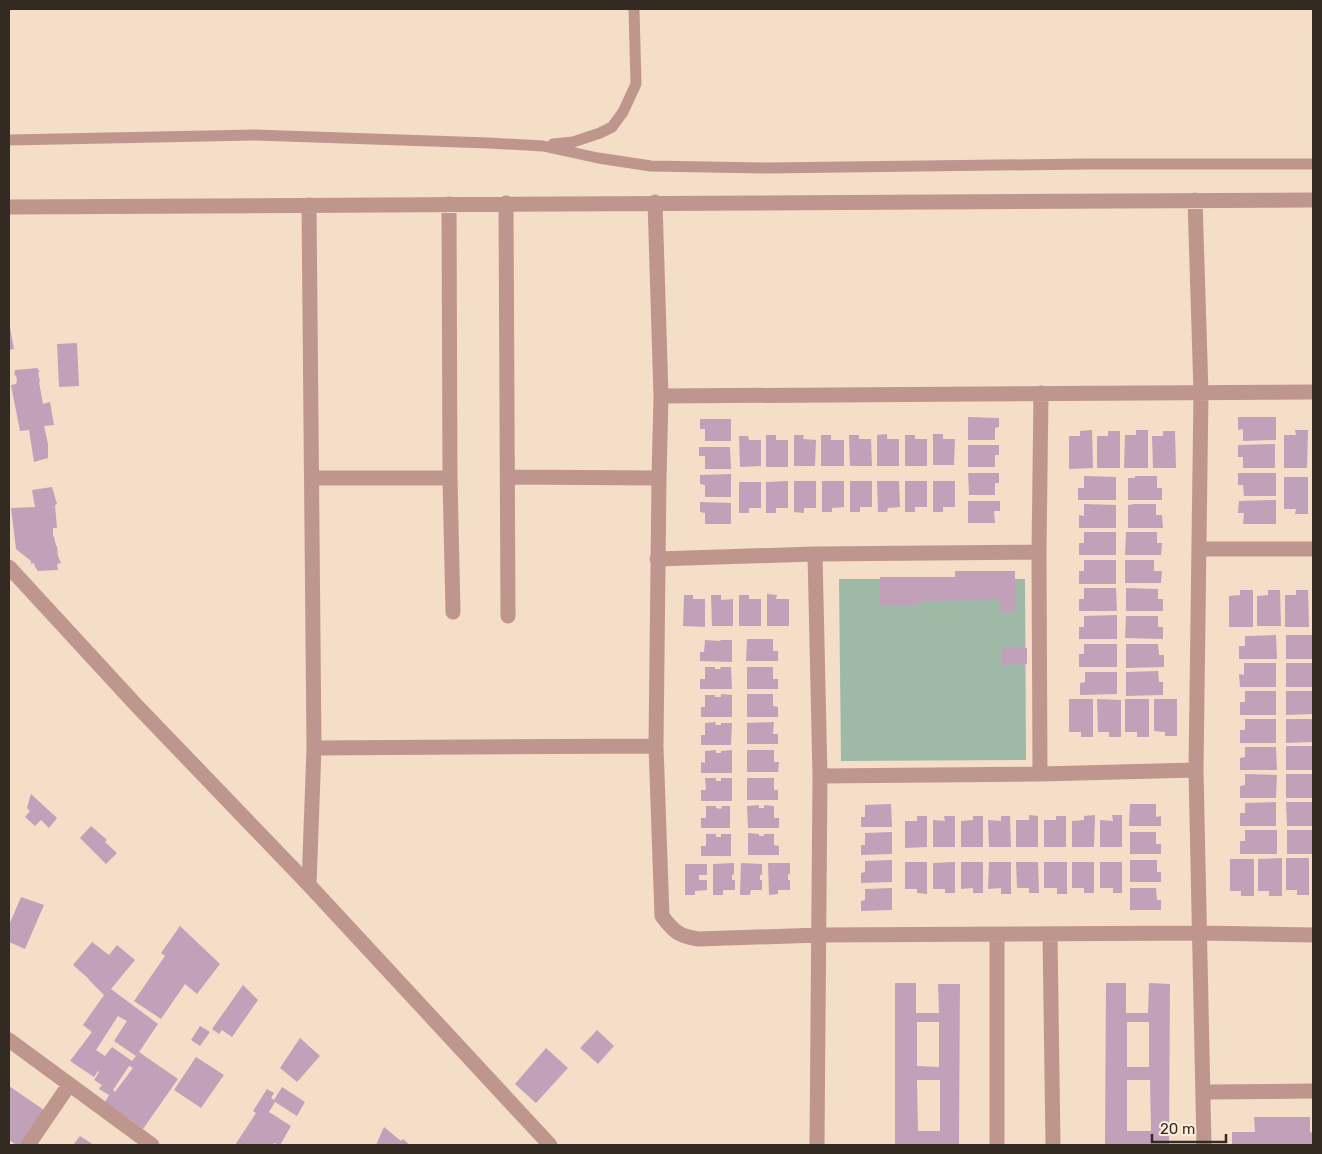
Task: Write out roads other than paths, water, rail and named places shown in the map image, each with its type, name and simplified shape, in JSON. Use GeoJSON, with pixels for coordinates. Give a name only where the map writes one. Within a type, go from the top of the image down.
{"type":"FeatureCollection","features":[{"type":"Feature","properties":{"kind":"street"},"geometry":{"type":"LineString","coordinates":[[1195,200],[1201,392],[1196,770],[1204,1145]]}},
{"type":"Feature","properties":{"kind":"street"},"geometry":{"type":"LineString","coordinates":[[9,207],[655,202],[1313,200]]}},
{"type":"Feature","properties":{"kind":"street"},"geometry":{"type":"LineString","coordinates":[[655,202],[661,396],[658,478],[656,746],[662,916],[674,932],[684,937],[698,939],[819,935],[1200,933],[1313,935]]}},
{"type":"Feature","properties":{"kind":"street"},"geometry":{"type":"LineString","coordinates":[[506,203],[509,477],[508,616]]}},
{"type":"Feature","properties":{"kind":"street"},"geometry":{"type":"LineString","coordinates":[[449,204],[450,478],[453,612]]}},
{"type":"Feature","properties":{"kind":"street"},"geometry":{"type":"LineString","coordinates":[[309,205],[314,748],[309,885]]}},
{"type":"Feature","properties":{"kind":"street"},"geometry":{"type":"LineString","coordinates":[[661,396],[1313,392]]}},
{"type":"Feature","properties":{"kind":"street"},"geometry":{"type":"LineString","coordinates":[[1040,393],[1040,774]]}},
{"type":"Feature","properties":{"kind":"street"},"geometry":{"type":"LineString","coordinates":[[509,477],[658,478]]}},
{"type":"Feature","properties":{"kind":"street"},"geometry":{"type":"LineString","coordinates":[[312,478],[450,478]]}},
{"type":"Feature","properties":{"kind":"street"},"geometry":{"type":"LineString","coordinates":[[1199,549],[1313,549]]}},
{"type":"Feature","properties":{"kind":"street"},"geometry":{"type":"LineString","coordinates":[[657,558],[815,554],[1039,552]]}},
{"type":"Feature","properties":{"kind":"street"},"geometry":{"type":"LineString","coordinates":[[815,554],[820,776],[817,1145]]}},
{"type":"Feature","properties":{"kind":"street"},"geometry":{"type":"LineString","coordinates":[[9,567],[137,706],[309,885],[550,1145]]}},
{"type":"Feature","properties":{"kind":"street"},"geometry":{"type":"LineString","coordinates":[[314,748],[656,746]]}},
{"type":"Feature","properties":{"kind":"street"},"geometry":{"type":"LineString","coordinates":[[820,776],[1040,774],[1196,770]]}},
{"type":"Feature","properties":{"kind":"street"},"geometry":{"type":"LineString","coordinates":[[1050,934],[1052,1145]]}},
{"type":"Feature","properties":{"kind":"street"},"geometry":{"type":"LineString","coordinates":[[997,935],[997,1145]]}},
{"type":"Feature","properties":{"kind":"street"},"geometry":{"type":"LineString","coordinates":[[9,1040],[152,1145]]}},
{"type":"Feature","properties":{"kind":"street"},"geometry":{"type":"LineString","coordinates":[[28,1145],[69,1085]]}},
{"type":"Feature","properties":{"kind":"street"},"geometry":{"type":"LineString","coordinates":[[1204,1092],[1313,1091]]}},
{"type":"Feature","properties":{"kind":"lane"},"geometry":{"type":"LineString","coordinates":[[9,140],[255,135],[543,146],[573,142],[612,127],[636,84],[634,9]]}},
{"type":"Feature","properties":{"kind":"lane"},"geometry":{"type":"LineString","coordinates":[[543,146],[598,158],[661,166],[767,168],[1088,164],[1313,164]]}}]}
